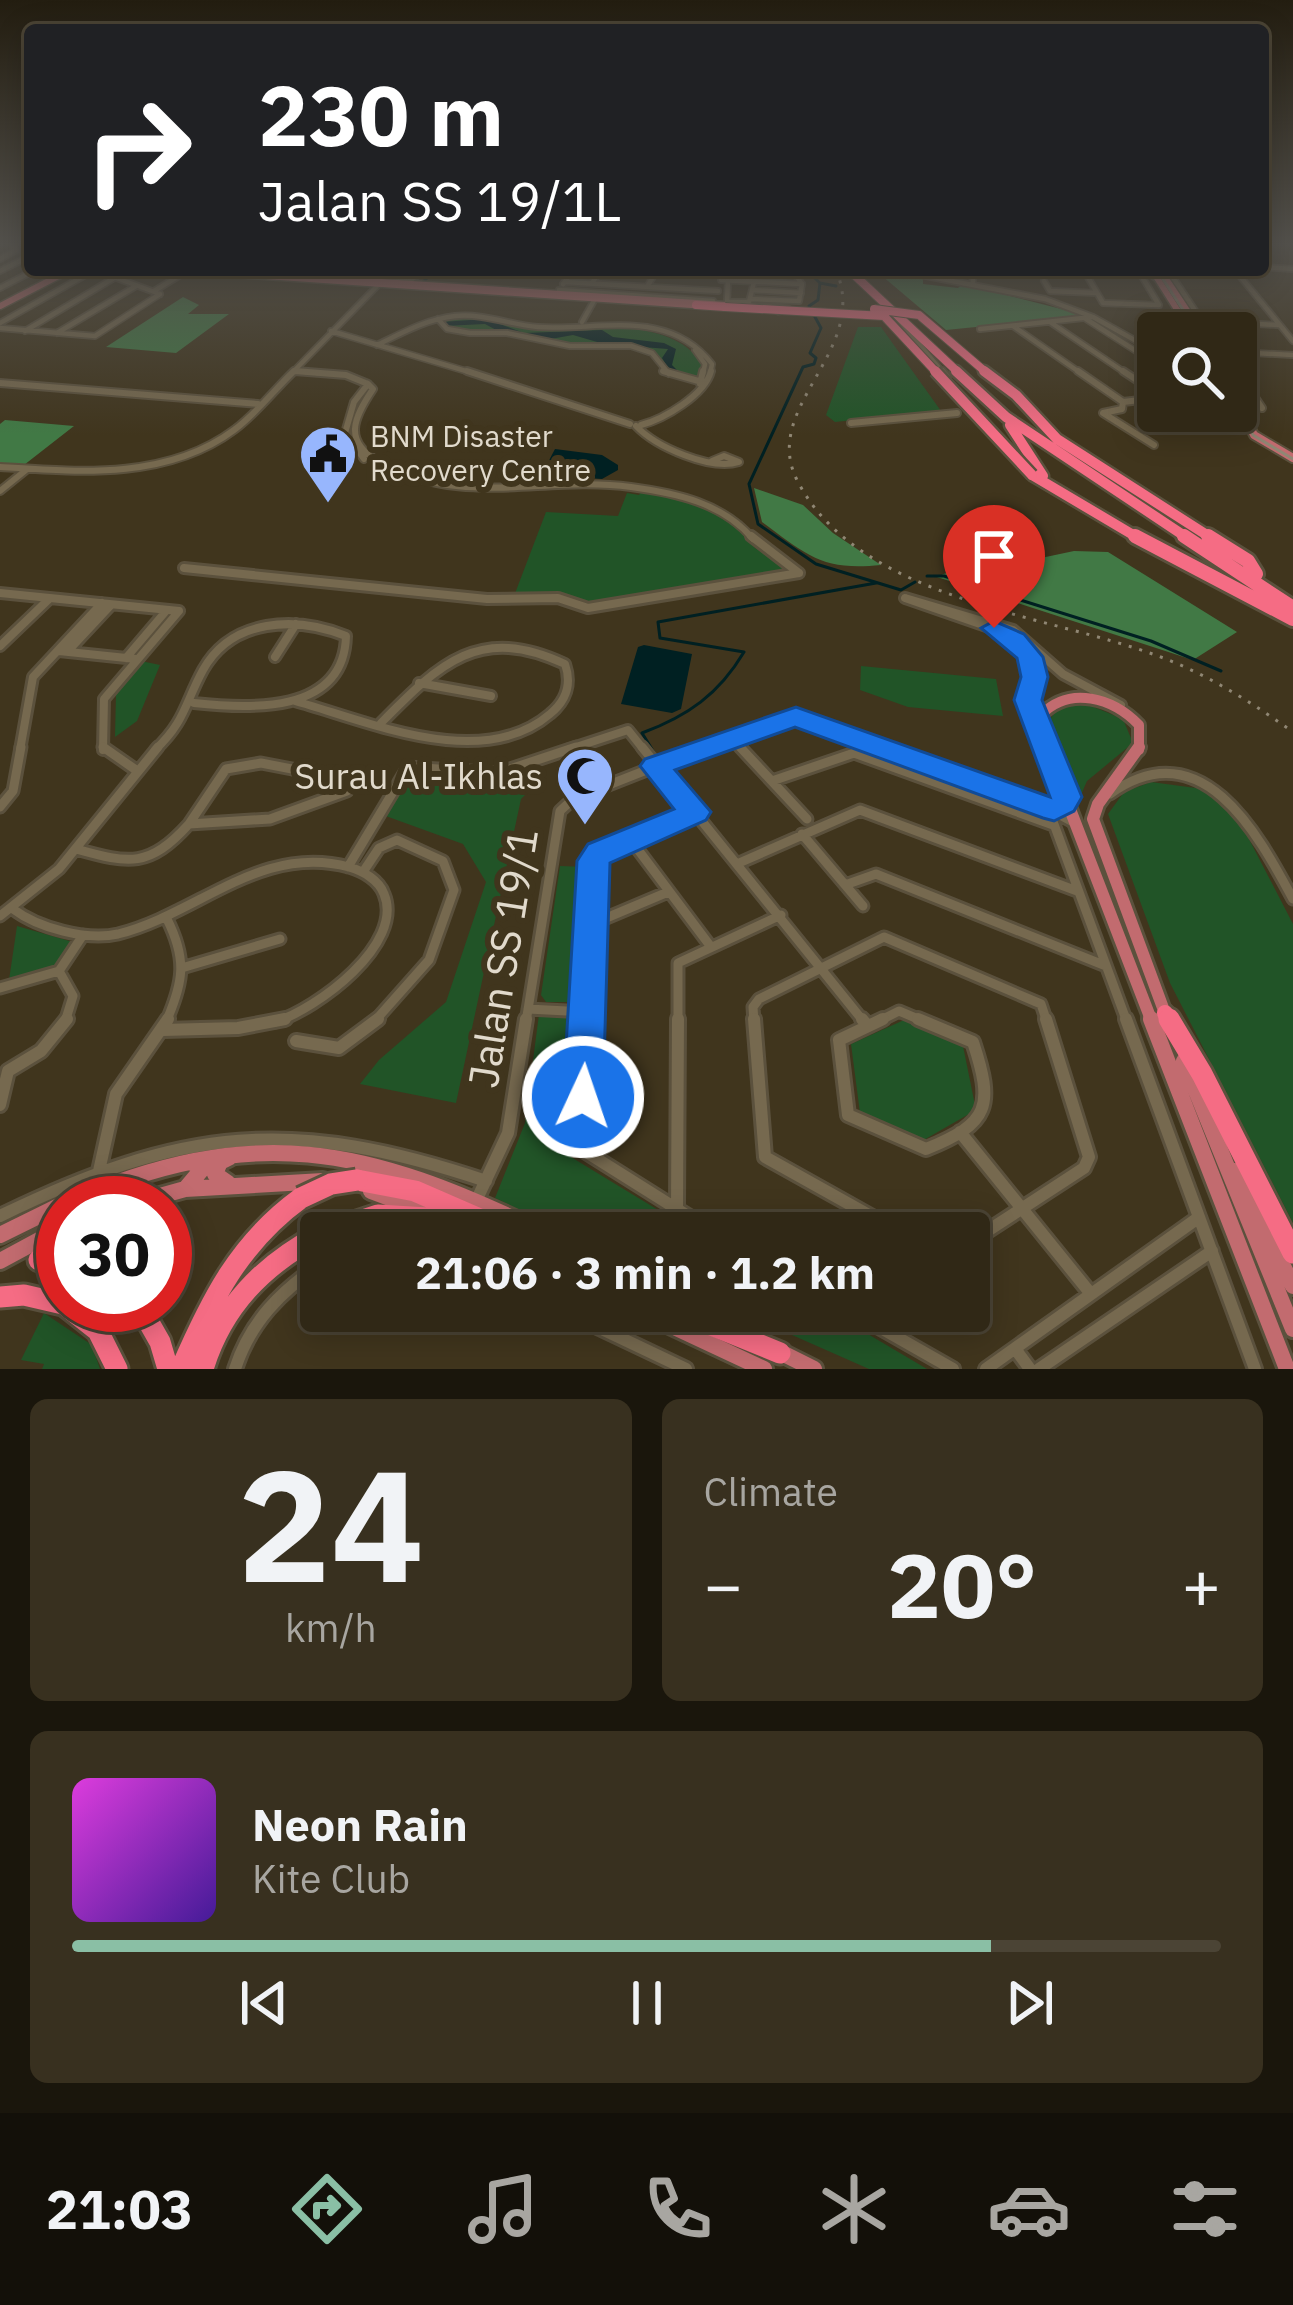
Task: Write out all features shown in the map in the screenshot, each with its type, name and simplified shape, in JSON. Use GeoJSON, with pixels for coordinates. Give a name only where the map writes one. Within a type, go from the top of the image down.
{"type":"FeatureCollection","features":[{"type":"Feature","properties":{"kind":"highway"},"geometry":{"type":"LineString","coordinates":[[795,308],[884,316],[1032,475],[1090,512],[1293,619]]}},
{"type":"Feature","properties":{"kind":"highway"},"geometry":{"type":"LineString","coordinates":[[850,308],[909,311],[923,317],[1016,395],[1057,439],[1248,561],[1256,574]]}},
{"type":"Feature","properties":{"kind":"highway"},"geometry":{"type":"LineString","coordinates":[[888,308],[1006,417],[1293,608]]}},
{"type":"Feature","properties":{"kind":"highway"},"geometry":{"type":"LineString","coordinates":[[894,308],[1005,409],[1293,598]]}},
{"type":"Feature","properties":{"kind":"highway"},"geometry":{"type":"LineString","coordinates":[[1006,417],[1032,464],[1090,512]]}},
{"type":"Feature","properties":{"kind":"highway"},"geometry":{"type":"LineString","coordinates":[[1165,1013],[1202,1074],[1293,1253]]}},
{"type":"Feature","properties":{"kind":"highway"},"geometry":{"type":"LineString","coordinates":[[181,1369],[222,1279],[247,1239],[263,1222],[317,1189],[345,1181],[395,1184],[462,1212]]}},
{"type":"Feature","properties":{"kind":"highway"},"geometry":{"type":"LineString","coordinates":[[203,1369],[217,1331],[250,1282],[300,1249]]}},
{"type":"Feature","properties":{"kind":"highway"},"geometry":{"type":"LineString","coordinates":[[0,1297],[36,1298]]}},
{"type":"Feature","properties":{"kind":"highway"},"geometry":{"type":"LineString","coordinates":[[101,1332],[117,1369]]}},
{"type":"Feature","properties":{"kind":"highway"},"geometry":{"type":"LineString","coordinates":[[154,1332],[168,1369]]}},
{"type":"Feature","properties":{"kind":"highway"},"geometry":{"type":"LineString","coordinates":[[717,1332],[772,1361]]}},
{"type":"Feature","properties":{"kind":"main road"},"geometry":{"type":"LineString","coordinates":[[1246,432],[1293,460]]}},
{"type":"Feature","properties":{"kind":"main road"},"geometry":{"type":"LineString","coordinates":[[1252,432],[1293,460]]}},
{"type":"Feature","properties":{"kind":"main road"},"geometry":{"type":"LineString","coordinates":[[1283,1369],[1284,1335],[1098,838],[1094,807],[1107,785],[1143,748],[1142,729],[1132,717],[1093,699],[1057,701],[1041,715],[1046,747],[1284,1335]]}},
{"type":"Feature","properties":{"kind":"main road"},"geometry":{"type":"LineString","coordinates":[[1197,1095],[1293,1286]]}},
{"type":"Feature","properties":{"kind":"main road"},"geometry":{"type":"LineString","coordinates":[[139,1176],[177,1162],[234,1155],[317,1154],[423,1178],[503,1212]]}},
{"type":"Feature","properties":{"kind":"main road"},"geometry":{"type":"LineString","coordinates":[[232,1184],[215,1174],[220,1162],[234,1155]]}},
{"type":"Feature","properties":{"kind":"main road"},"geometry":{"type":"LineString","coordinates":[[177,1162],[200,1163],[203,1168],[192,1181]]}},
{"type":"Feature","properties":{"kind":"main road"},"geometry":{"type":"LineString","coordinates":[[192,1188],[317,1180],[370,1191],[426,1212]]}},
{"type":"Feature","properties":{"kind":"main road"},"geometry":{"type":"LineString","coordinates":[[0,1235],[36,1218]]}},
{"type":"Feature","properties":{"kind":"main road"},"geometry":{"type":"LineString","coordinates":[[0,1261],[36,1242]]}},
{"type":"Feature","properties":{"kind":"main road"},"geometry":{"type":"LineString","coordinates":[[695,1332],[772,1361],[814,1369]]}},
{"type":"Feature","properties":{"kind":"main road"},"geometry":{"type":"LineString","coordinates":[[729,1332],[772,1361]]}},
{"type":"Feature","properties":{"kind":"street"},"geometry":{"type":"LineString","coordinates":[[0,326],[30,308]]}},
{"type":"Feature","properties":{"kind":"street"},"geometry":{"type":"LineString","coordinates":[[25,331],[65,308]]}},
{"type":"Feature","properties":{"kind":"street"},"geometry":{"type":"LineString","coordinates":[[57,333],[108,308]]}},
{"type":"Feature","properties":{"kind":"street"},"geometry":{"type":"LineString","coordinates":[[0,326],[98,334],[138,308]]}},
{"type":"Feature","properties":{"kind":"street"},"geometry":{"type":"LineString","coordinates":[[0,467],[107,474],[180,458],[223,439],[358,308]]}},
{"type":"Feature","properties":{"kind":"street"},"geometry":{"type":"LineString","coordinates":[[581,323],[590,308]]}},
{"type":"Feature","properties":{"kind":"street"},"geometry":{"type":"LineString","coordinates":[[1065,308],[1137,339]]}},
{"type":"Feature","properties":{"kind":"street"},"geometry":{"type":"LineString","coordinates":[[1266,308],[1293,340]]}},
{"type":"Feature","properties":{"kind":"street"},"geometry":{"type":"LineString","coordinates":[[336,332],[421,359],[479,371],[636,424],[659,420],[712,376],[712,364],[698,346],[652,330],[581,323],[531,326],[481,315],[444,316],[375,342]]}},
{"type":"Feature","properties":{"kind":"street"},"geometry":{"type":"LineString","coordinates":[[375,342],[438,319],[481,315]]}},
{"type":"Feature","properties":{"kind":"street"},"geometry":{"type":"LineString","coordinates":[[895,315],[959,395],[958,412]]}},
{"type":"Feature","properties":{"kind":"street"},"geometry":{"type":"LineString","coordinates":[[980,329],[1092,317],[1137,349]]}},
{"type":"Feature","properties":{"kind":"street"},"geometry":{"type":"LineString","coordinates":[[438,319],[447,328],[470,333],[507,333],[570,346],[632,346],[652,353],[671,376],[701,383]]}},
{"type":"Feature","properties":{"kind":"street"},"geometry":{"type":"LineString","coordinates":[[1050,322],[1137,382]]}},
{"type":"Feature","properties":{"kind":"street"},"geometry":{"type":"LineString","coordinates":[[581,323],[648,332],[682,343],[705,364],[701,383],[677,405]]}},
{"type":"Feature","properties":{"kind":"street"},"geometry":{"type":"LineString","coordinates":[[1257,324],[1280,325]]}},
{"type":"Feature","properties":{"kind":"street"},"geometry":{"type":"LineString","coordinates":[[1013,326],[1123,402],[1137,400]]}},
{"type":"Feature","properties":{"kind":"street"},"geometry":{"type":"LineString","coordinates":[[1257,354],[1293,356]]}},
{"type":"Feature","properties":{"kind":"street"},"geometry":{"type":"LineString","coordinates":[[306,360],[309,372]]}},
{"type":"Feature","properties":{"kind":"street"},"geometry":{"type":"LineString","coordinates":[[292,374],[346,375],[373,389],[353,418],[351,432],[364,454],[405,479]]}},
{"type":"Feature","properties":{"kind":"street"},"geometry":{"type":"LineString","coordinates":[[0,382],[260,404]]}},
{"type":"Feature","properties":{"kind":"street"},"geometry":{"type":"LineString","coordinates":[[184,568],[488,599],[557,598],[588,608],[800,571],[758,544],[736,518],[706,502],[633,488],[437,490],[405,479],[359,455],[345,433],[354,402],[368,385]]}},
{"type":"Feature","properties":{"kind":"street"},"geometry":{"type":"LineString","coordinates":[[241,402],[268,396]]}},
{"type":"Feature","properties":{"kind":"street"},"geometry":{"type":"LineString","coordinates":[[1257,400],[1262,408]]}},
{"type":"Feature","properties":{"kind":"street"},"geometry":{"type":"LineString","coordinates":[[1123,402],[1122,409],[1106,411],[1104,416],[1154,445]]}},
{"type":"Feature","properties":{"kind":"street"},"geometry":{"type":"LineString","coordinates":[[958,412],[849,423],[958,412],[970,416],[1029,475],[1044,483]]}},
{"type":"Feature","properties":{"kind":"street"},"geometry":{"type":"LineString","coordinates":[[636,424],[654,442],[712,461]]}},
{"type":"Feature","properties":{"kind":"street"},"geometry":{"type":"LineString","coordinates":[[0,491],[27,470]]}},
{"type":"Feature","properties":{"kind":"street"},"geometry":{"type":"LineString","coordinates":[[0,593],[167,610],[104,699],[104,750],[136,770]]}},
{"type":"Feature","properties":{"kind":"street"},"geometry":{"type":"LineString","coordinates":[[0,646],[50,598]]}},
{"type":"Feature","properties":{"kind":"street"},"geometry":{"type":"LineString","coordinates":[[901,602],[1012,630],[1063,674],[1120,704],[1132,717]]}},
{"type":"Feature","properties":{"kind":"street"},"geometry":{"type":"LineString","coordinates":[[0,807],[13,791],[33,677],[107,604]]}},
{"type":"Feature","properties":{"kind":"street"},"geometry":{"type":"LineString","coordinates":[[962,615],[1006,633],[1023,646],[1034,667],[1028,700],[1046,747]]}},
{"type":"Feature","properties":{"kind":"street"},"geometry":{"type":"LineString","coordinates":[[0,916],[42,887],[136,770],[166,742],[194,703],[206,665],[221,648],[265,624],[296,624],[346,636],[348,645],[330,677],[295,700],[272,708],[194,703]]}},
{"type":"Feature","properties":{"kind":"street"},"geometry":{"type":"LineString","coordinates":[[275,657],[296,624]]}},
{"type":"Feature","properties":{"kind":"street"},"geometry":{"type":"LineString","coordinates":[[0,629],[18,629]]}},
{"type":"Feature","properties":{"kind":"street"},"geometry":{"type":"LineString","coordinates":[[295,700],[381,723],[472,742],[519,735],[539,726],[567,694],[571,677],[565,664],[548,654],[503,644],[450,659],[381,723]]}},
{"type":"Feature","properties":{"kind":"street"},"geometry":{"type":"LineString","coordinates":[[62,651],[131,659]]}},
{"type":"Feature","properties":{"kind":"street"},"geometry":{"type":"LineString","coordinates":[[419,683],[491,696]]}},
{"type":"Feature","properties":{"kind":"street","name":"Jalan SS 19/1"},"geometry":{"type":"LineString","coordinates":[[477,1199],[508,1133],[560,811],[572,799],[785,718],[807,718],[1051,808],[1078,827]]}},
{"type":"Feature","properties":{"kind":"street"},"geometry":{"type":"LineString","coordinates":[[348,867],[408,767],[498,772],[626,730],[866,1024]]}},
{"type":"Feature","properties":{"kind":"street"},"geometry":{"type":"LineString","coordinates":[[731,737],[808,820]]}},
{"type":"Feature","properties":{"kind":"street"},"geometry":{"type":"LineString","coordinates":[[772,781],[854,753],[1054,826]]}},
{"type":"Feature","properties":{"kind":"street"},"geometry":{"type":"LineString","coordinates":[[76,849],[113,860],[152,860],[165,853],[216,779],[236,764],[261,763],[349,780],[347,791],[316,806],[231,825],[189,824]]}},
{"type":"Feature","properties":{"kind":"street"},"geometry":{"type":"LineString","coordinates":[[1094,807],[1124,784],[1149,776],[1188,777],[1215,787],[1241,808],[1293,899]]}},
{"type":"Feature","properties":{"kind":"street"},"geometry":{"type":"LineString","coordinates":[[1066,797],[1051,808],[1054,826],[1255,1369]]}},
{"type":"Feature","properties":{"kind":"street"},"geometry":{"type":"LineString","coordinates":[[739,863],[860,810],[1078,891]]}},
{"type":"Feature","properties":{"kind":"street"},"geometry":{"type":"LineString","coordinates":[[682,1212],[583,1150],[586,1012],[594,861],[600,852],[695,812]]}},
{"type":"Feature","properties":{"kind":"street"},"geometry":{"type":"LineString","coordinates":[[802,834],[863,906]]}},
{"type":"Feature","properties":{"kind":"street"},"geometry":{"type":"LineString","coordinates":[[630,839],[711,947]]}},
{"type":"Feature","properties":{"kind":"street"},"geometry":{"type":"LineString","coordinates":[[296,1041],[339,1048],[351,1042],[409,992],[424,972],[454,890],[442,861],[397,840],[379,848],[363,872]]}},
{"type":"Feature","properties":{"kind":"street"},"geometry":{"type":"LineString","coordinates":[[13,909],[34,923],[82,935],[114,935],[167,919],[196,898],[251,873],[285,864],[348,867],[363,872],[382,894],[386,921],[372,952],[347,981],[313,1007],[282,1020],[242,1028],[163,1030]]}},
{"type":"Feature","properties":{"kind":"street"},"geometry":{"type":"LineString","coordinates":[[845,884],[876,874],[1106,966]]}},
{"type":"Feature","properties":{"kind":"street"},"geometry":{"type":"LineString","coordinates":[[591,924],[668,892]]}},
{"type":"Feature","properties":{"kind":"street"},"geometry":{"type":"LineString","coordinates":[[677,1209],[678,963],[781,915]]}},
{"type":"Feature","properties":{"kind":"street"},"geometry":{"type":"LineString","coordinates":[[99,1171],[116,1094],[163,1030],[180,994],[185,967],[167,919]]}},
{"type":"Feature","properties":{"kind":"street"},"geometry":{"type":"LineString","coordinates":[[0,988],[59,971],[82,935]]}},
{"type":"Feature","properties":{"kind":"street"},"geometry":{"type":"LineString","coordinates":[[862,1212],[769,1161],[763,1150],[753,1007],[755,1001],[888,937],[1041,1004],[1088,1163],[990,1230]]}},
{"type":"Feature","properties":{"kind":"street"},"geometry":{"type":"LineString","coordinates":[[185,967],[280,939]]}},
{"type":"Feature","properties":{"kind":"street"},"geometry":{"type":"LineString","coordinates":[[0,1105],[4,1069],[20,1066],[65,1024],[73,996],[59,971]]}},
{"type":"Feature","properties":{"kind":"street"},"geometry":{"type":"LineString","coordinates":[[527,1009],[586,1012]]}},
{"type":"Feature","properties":{"kind":"street"},"geometry":{"type":"LineString","coordinates":[[899,1011],[974,1042],[989,1105],[983,1119],[932,1147],[919,1148],[848,1114],[838,1045],[866,1024],[899,1011]]}},
{"type":"Feature","properties":{"kind":"street"},"geometry":{"type":"LineString","coordinates":[[960,1132],[1091,1294]]}},
{"type":"Feature","properties":{"kind":"street"},"geometry":{"type":"LineString","coordinates":[[0,1216],[63,1183],[156,1151],[228,1136],[292,1133],[420,1156],[486,1180]]}},
{"type":"Feature","properties":{"kind":"street"},"geometry":{"type":"LineString","coordinates":[[986,1369],[1198,1218]]}},
{"type":"Feature","properties":{"kind":"street"},"geometry":{"type":"LineString","coordinates":[[1039,1369],[1212,1251]]}},
{"type":"Feature","properties":{"kind":"street"},"geometry":{"type":"LineString","coordinates":[[235,1369],[254,1325],[300,1278]]}},
{"type":"Feature","properties":{"kind":"street"},"geometry":{"type":"LineString","coordinates":[[608,1332],[686,1369]]}},
{"type":"Feature","properties":{"kind":"street"},"geometry":{"type":"LineString","coordinates":[[888,1332],[953,1369]]}},
{"type":"Feature","properties":{"kind":"street"},"geometry":{"type":"LineString","coordinates":[[1016,1350],[1030,1369]]}},
{"type":"Feature","properties":{"kind":"green space"},"geometry":{"type":"Polygon","coordinates":[[[166,308],[195,308],[188,314],[229,314],[176,353],[106,347],[166,308]]]}},
{"type":"Feature","properties":{"kind":"green space"},"geometry":{"type":"Polygon","coordinates":[[[920,308],[1057,308],[1077,313],[1076,317],[946,330],[920,308]]]}},
{"type":"Feature","properties":{"kind":"green space"},"geometry":{"type":"Polygon","coordinates":[[[472,316],[528,327],[621,328],[667,337],[687,347],[702,363],[701,379],[671,375],[651,356],[629,348],[471,333],[440,320],[472,316]]]}},
{"type":"Feature","properties":{"kind":"green space"},"geometry":{"type":"Polygon","coordinates":[[[858,327],[881,327],[941,411],[835,422],[826,415],[858,327]]]}},
{"type":"Feature","properties":{"kind":"green space"},"geometry":{"type":"Polygon","coordinates":[[[5,420],[74,426],[24,465],[0,463],[0,424],[5,420]]]}},
{"type":"Feature","properties":{"kind":"green space"},"geometry":{"type":"Polygon","coordinates":[[[754,488],[803,505],[833,533],[881,565],[844,566],[805,552],[762,522],[754,488]]]}},
{"type":"Feature","properties":{"kind":"green space"},"geometry":{"type":"Polygon","coordinates":[[[643,489],[709,508],[736,524],[755,548],[795,572],[589,605],[514,596],[546,512],[618,516],[627,493],[639,495],[643,489]]]}},
{"type":"Feature","properties":{"kind":"green space"},"geometry":{"type":"Polygon","coordinates":[[[1074,551],[1108,552],[1237,632],[1193,660],[937,577],[953,570],[993,568],[1074,551]]]}},
{"type":"Feature","properties":{"kind":"green space"},"geometry":{"type":"Polygon","coordinates":[[[141,661],[160,665],[137,721],[115,737],[116,695],[141,661]]]}},
{"type":"Feature","properties":{"kind":"green space"},"geometry":{"type":"Polygon","coordinates":[[[861,666],[996,679],[1003,716],[908,707],[860,690],[861,666]]]}},
{"type":"Feature","properties":{"kind":"green space"},"geometry":{"type":"Polygon","coordinates":[[[1084,703],[1123,719],[1133,743],[1087,781],[1077,804],[1050,719],[1060,706],[1084,703]]]}},
{"type":"Feature","properties":{"kind":"green space"},"geometry":{"type":"Polygon","coordinates":[[[527,769],[538,782],[521,799],[456,1103],[360,1084],[379,1060],[446,1002],[486,882],[463,844],[383,815],[410,771],[511,773],[527,769]]]}},
{"type":"Feature","properties":{"kind":"green space"},"geometry":{"type":"Polygon","coordinates":[[[1151,782],[1203,789],[1235,812],[1293,924],[1293,1223],[1170,983],[1108,814],[1124,792],[1151,782]]]}},
{"type":"Feature","properties":{"kind":"green space"},"geometry":{"type":"Polygon","coordinates":[[[560,866],[588,867],[580,990],[571,1002],[546,1002],[541,995],[560,866]]]}},
{"type":"Feature","properties":{"kind":"green space"},"geometry":{"type":"Polygon","coordinates":[[[17,926],[73,942],[56,969],[9,980],[17,926]]]}},
{"type":"Feature","properties":{"kind":"green space"},"geometry":{"type":"Polygon","coordinates":[[[539,1014],[573,1016],[579,1024],[571,1157],[661,1212],[525,1212],[495,1198],[525,1123],[539,1014]]]}},
{"type":"Feature","properties":{"kind":"green space"},"geometry":{"type":"Polygon","coordinates":[[[904,1020],[963,1046],[976,1110],[922,1141],[860,1113],[851,1044],[904,1020]]]}},
{"type":"Feature","properties":{"kind":"green space"},"geometry":{"type":"Polygon","coordinates":[[[36,1329],[72,1332],[92,1345],[100,1369],[42,1369],[44,1364],[21,1360],[36,1329]]]}},
{"type":"Feature","properties":{"kind":"green space"},"geometry":{"type":"Polygon","coordinates":[[[785,1332],[864,1332],[927,1369],[869,1369],[785,1332]]]}},
{"type":"Feature","properties":{"kind":"water"},"geometry":{"type":"Polygon","coordinates":[[[486,319],[524,333],[602,330],[613,337],[664,343],[676,349],[672,365],[679,372],[672,375],[662,358],[668,349],[604,344],[573,335],[545,340],[500,332],[485,324],[444,326],[441,322],[486,319]]]}},
{"type":"Feature","properties":{"kind":"water"},"geometry":{"type":"Polygon","coordinates":[[[555,449],[602,455],[618,465],[618,470],[602,479],[530,474],[545,468],[555,449]]]}},
{"type":"Feature","properties":{"kind":"water"},"geometry":{"type":"Polygon","coordinates":[[[638,647],[692,654],[681,709],[672,713],[621,704],[638,647]]]}},
{"type":"Feature","properties":{"kind":"waterway"},"geometry":{"type":"LineString","coordinates":[[810,308],[821,328],[810,353],[816,358],[814,364],[803,367],[749,484],[758,524],[816,564],[901,590],[915,582]]}},
{"type":"Feature","properties":{"kind":"waterway"},"geometry":{"type":"LineString","coordinates":[[927,576],[944,576],[1151,641],[1221,671]]}},
{"type":"Feature","properties":{"kind":"waterway"},"geometry":{"type":"LineString","coordinates":[[658,759],[642,733],[701,702],[744,652],[660,638],[658,622],[876,583]]}},
{"type":"Feature","properties":{"kind":"tram line"},"geometry":{"type":"LineString","coordinates":[[1182,308],[1184,312]]}},
{"type":"Feature","properties":{"kind":"tram line"},"geometry":{"type":"LineString","coordinates":[[1251,432],[1293,459]]}},
{"type":"Feature","properties":{"kind":"railway"},"geometry":{"type":"LineString","coordinates":[[842,308],[829,353],[792,429],[790,455],[798,482],[827,522],[865,553],[910,578],[959,598],[1176,663],[1293,732]]}},
{"type":"Feature","properties":{"kind":"place","name":"BNM Disaster Recovery Centre"},"geometry":{"type":"Point","coordinates":[328,505]}},
{"type":"Feature","properties":{"kind":"place","name":"Surau Al-Ikhlas"},"geometry":{"type":"Point","coordinates":[585,827]}},
{"type":"Feature","properties":{"kind":"route"},"geometry":{"type":"LineString","coordinates":[[583,1097],[594,861],[600,852],[695,812],[655,766],[770,722],[796,717],[1054,810],[1063,803],[1066,797],[1028,700],[1034,667],[1023,646],[994,628]]}}]}
